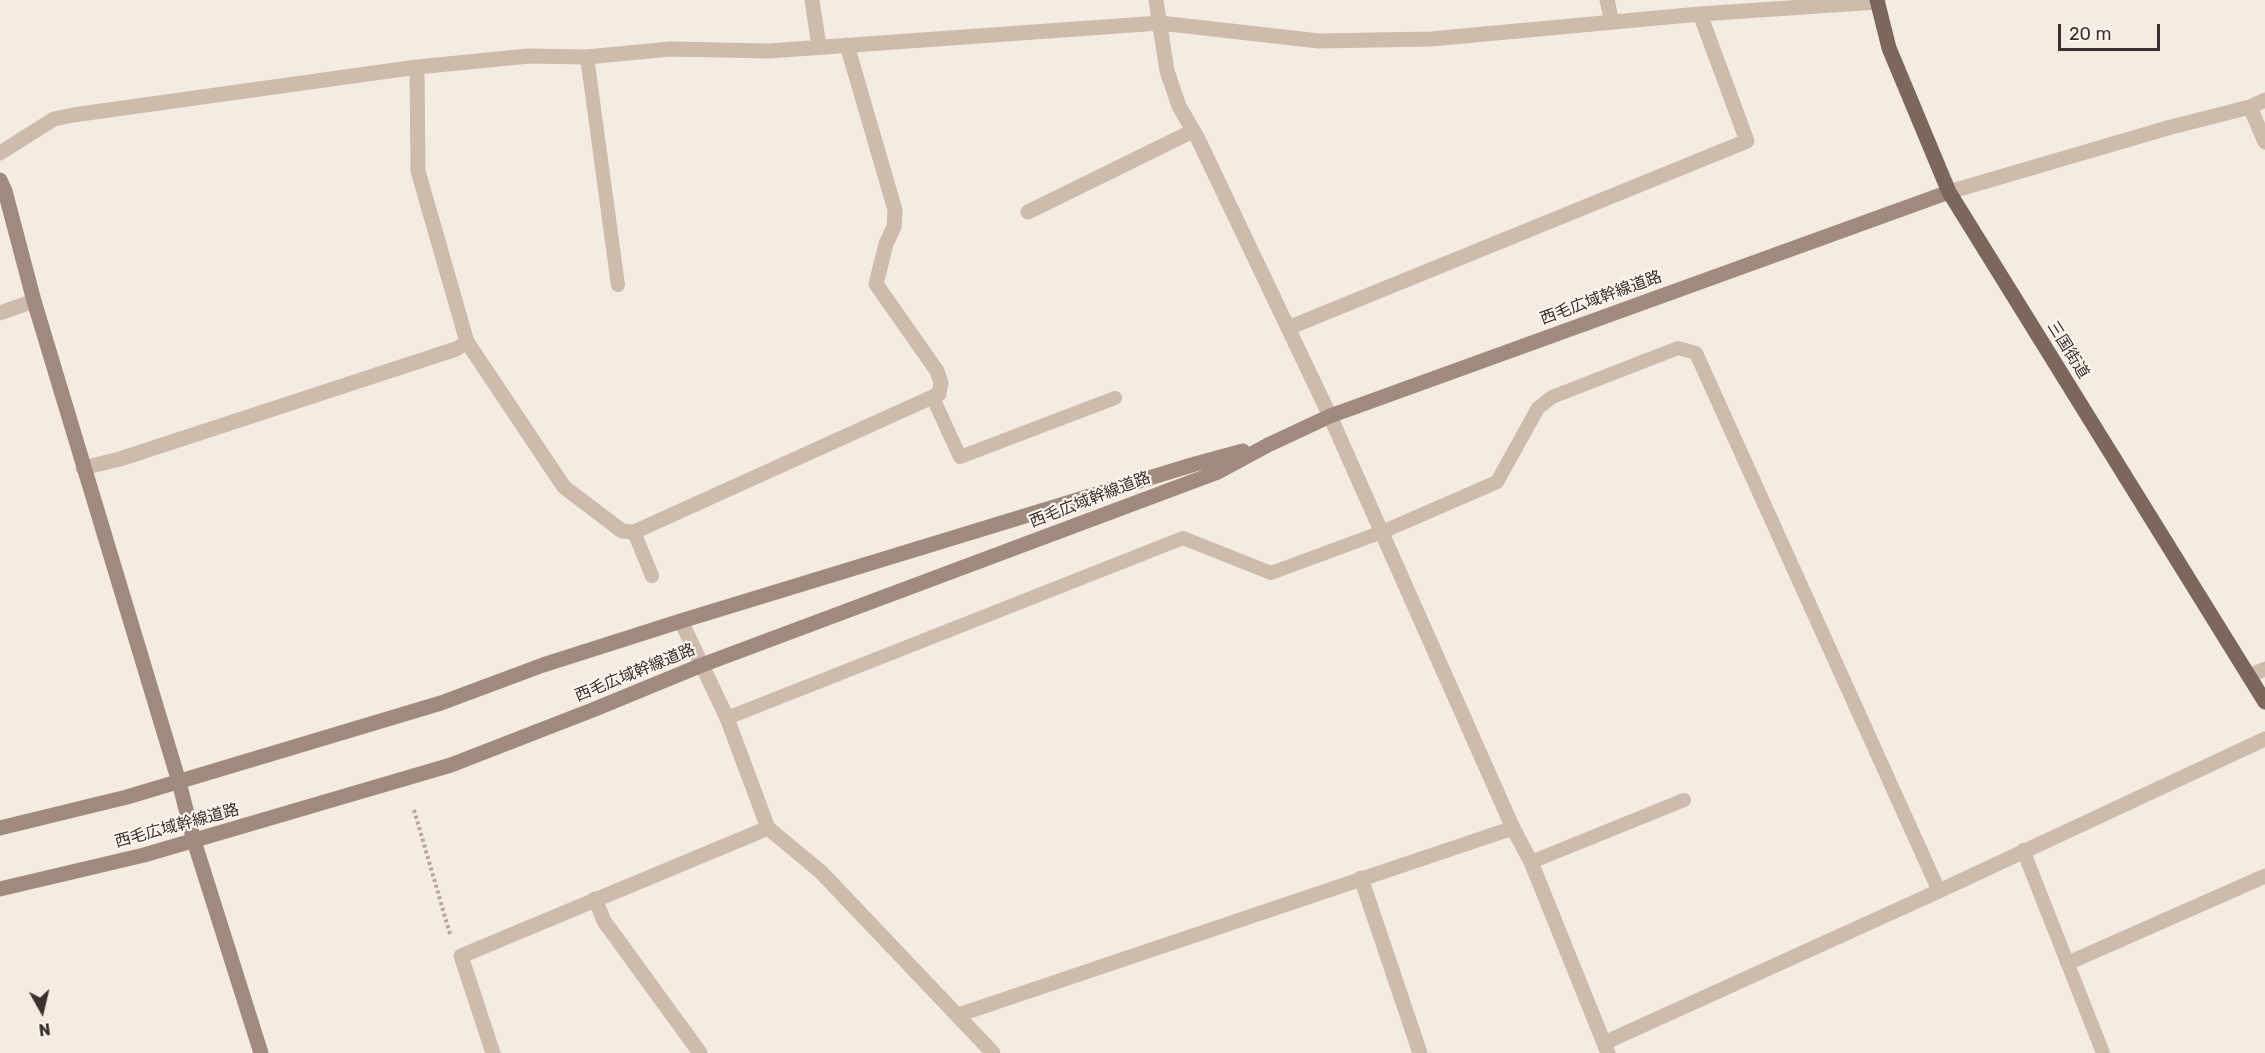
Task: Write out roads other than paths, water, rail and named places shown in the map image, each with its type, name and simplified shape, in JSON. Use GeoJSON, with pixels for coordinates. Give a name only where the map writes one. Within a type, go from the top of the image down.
{"type":"FeatureCollection","features":[{"type":"Feature","properties":{"kind":"main road","name":"三国街道"},"geometry":{"type":"LineString","coordinates":[[1877,1],[1889,48],[1949,192],[2265,702]]}},
{"type":"Feature","properties":{"kind":"street"},"geometry":{"type":"LineString","coordinates":[[812,0],[819,46]]}},
{"type":"Feature","properties":{"kind":"street"},"geometry":{"type":"LineString","coordinates":[[1156,0],[1167,71],[1179,106],[1330,416],[1513,828],[1531,862],[1606,1048],[2024,850],[2265,739]]}},
{"type":"Feature","properties":{"kind":"street"},"geometry":{"type":"LineString","coordinates":[[1607,0],[1611,22]]}},
{"type":"Feature","properties":{"kind":"street"},"geometry":{"type":"LineString","coordinates":[[0,153],[54,119],[73,115],[417,67],[529,56],[587,57],[670,49],[769,51],[1160,24],[1319,41],[1431,39],[1700,14],[1877,1]]}},
{"type":"Feature","properties":{"kind":"street"},"geometry":{"type":"LineString","coordinates":[[1288,328],[1746,141],[1700,14]]}},
{"type":"Feature","properties":{"kind":"street"},"geometry":{"type":"LineString","coordinates":[[417,67],[418,171],[467,342],[564,486],[622,531],[634,531],[939,394],[941,383],[937,371],[876,284],[886,244],[894,227],[895,210],[847,45]]}},
{"type":"Feature","properties":{"kind":"street"},"geometry":{"type":"LineString","coordinates":[[1949,192],[2171,127],[2250,107],[2265,100]]}},
{"type":"Feature","properties":{"kind":"street"},"geometry":{"type":"LineString","coordinates":[[2250,107],[2265,142]]}},
{"type":"Feature","properties":{"kind":"street"},"geometry":{"type":"LineString","coordinates":[[1028,212],[1193,131]]}},
{"type":"Feature","properties":{"kind":"street"},"geometry":{"type":"LineString","coordinates":[[0,180],[194,841],[261,1053]]}},
{"type":"Feature","properties":{"kind":"street","name":"西毛広域幹線道路"},"geometry":{"type":"LineString","coordinates":[[0,889],[144,855],[451,765],[595,710],[702,665],[1218,472],[1330,416],[1949,192]]}},
{"type":"Feature","properties":{"kind":"street"},"geometry":{"type":"LineString","coordinates":[[0,313],[34,301]]}},
{"type":"Feature","properties":{"kind":"street"},"geometry":{"type":"LineString","coordinates":[[83,468],[120,459],[456,349],[467,342]]}},
{"type":"Feature","properties":{"kind":"street","name":"西毛広域幹線道路"},"geometry":{"type":"LineString","coordinates":[[0,828],[127,797],[441,703],[543,665],[681,621],[1195,464],[1268,445]]}},
{"type":"Feature","properties":{"kind":"street"},"geometry":{"type":"LineString","coordinates":[[681,621],[727,718],[768,828],[821,872],[993,1053]]}},
{"type":"Feature","properties":{"kind":"street"},"geometry":{"type":"LineString","coordinates":[[2249,676],[2265,669]]}},
{"type":"Feature","properties":{"kind":"street"},"geometry":{"type":"LineString","coordinates":[[493,1053],[461,956],[768,828]]}},
{"type":"Feature","properties":{"kind":"street"},"geometry":{"type":"LineString","coordinates":[[958,1015],[1513,828]]}},
{"type":"Feature","properties":{"kind":"street"},"geometry":{"type":"LineString","coordinates":[[2068,963],[2265,876]]}},
{"type":"Feature","properties":{"kind":"street"},"geometry":{"type":"LineString","coordinates":[[1361,878],[1420,1053]]}},
{"type":"Feature","properties":{"kind":"street"},"geometry":{"type":"LineString","coordinates":[[596,899],[604,921],[700,1053]]}},
{"type":"Feature","properties":{"kind":"lane"},"geometry":{"type":"LineString","coordinates":[[587,57],[618,285]]}},
{"type":"Feature","properties":{"kind":"lane"},"geometry":{"type":"LineString","coordinates":[[727,718],[1183,538],[1271,573],[1382,532],[1497,482],[1538,408],[1552,397],[1678,348],[1696,353],[1939,891]]}},
{"type":"Feature","properties":{"kind":"lane"},"geometry":{"type":"LineString","coordinates":[[933,398],[960,457],[1115,398]]}},
{"type":"Feature","properties":{"kind":"lane"},"geometry":{"type":"LineString","coordinates":[[634,531],[652,576]]}},
{"type":"Feature","properties":{"kind":"lane"},"geometry":{"type":"LineString","coordinates":[[1531,862],[1684,800]]}},
{"type":"Feature","properties":{"kind":"lane"},"geometry":{"type":"LineString","coordinates":[[2024,850],[2103,1053]]}}]}
